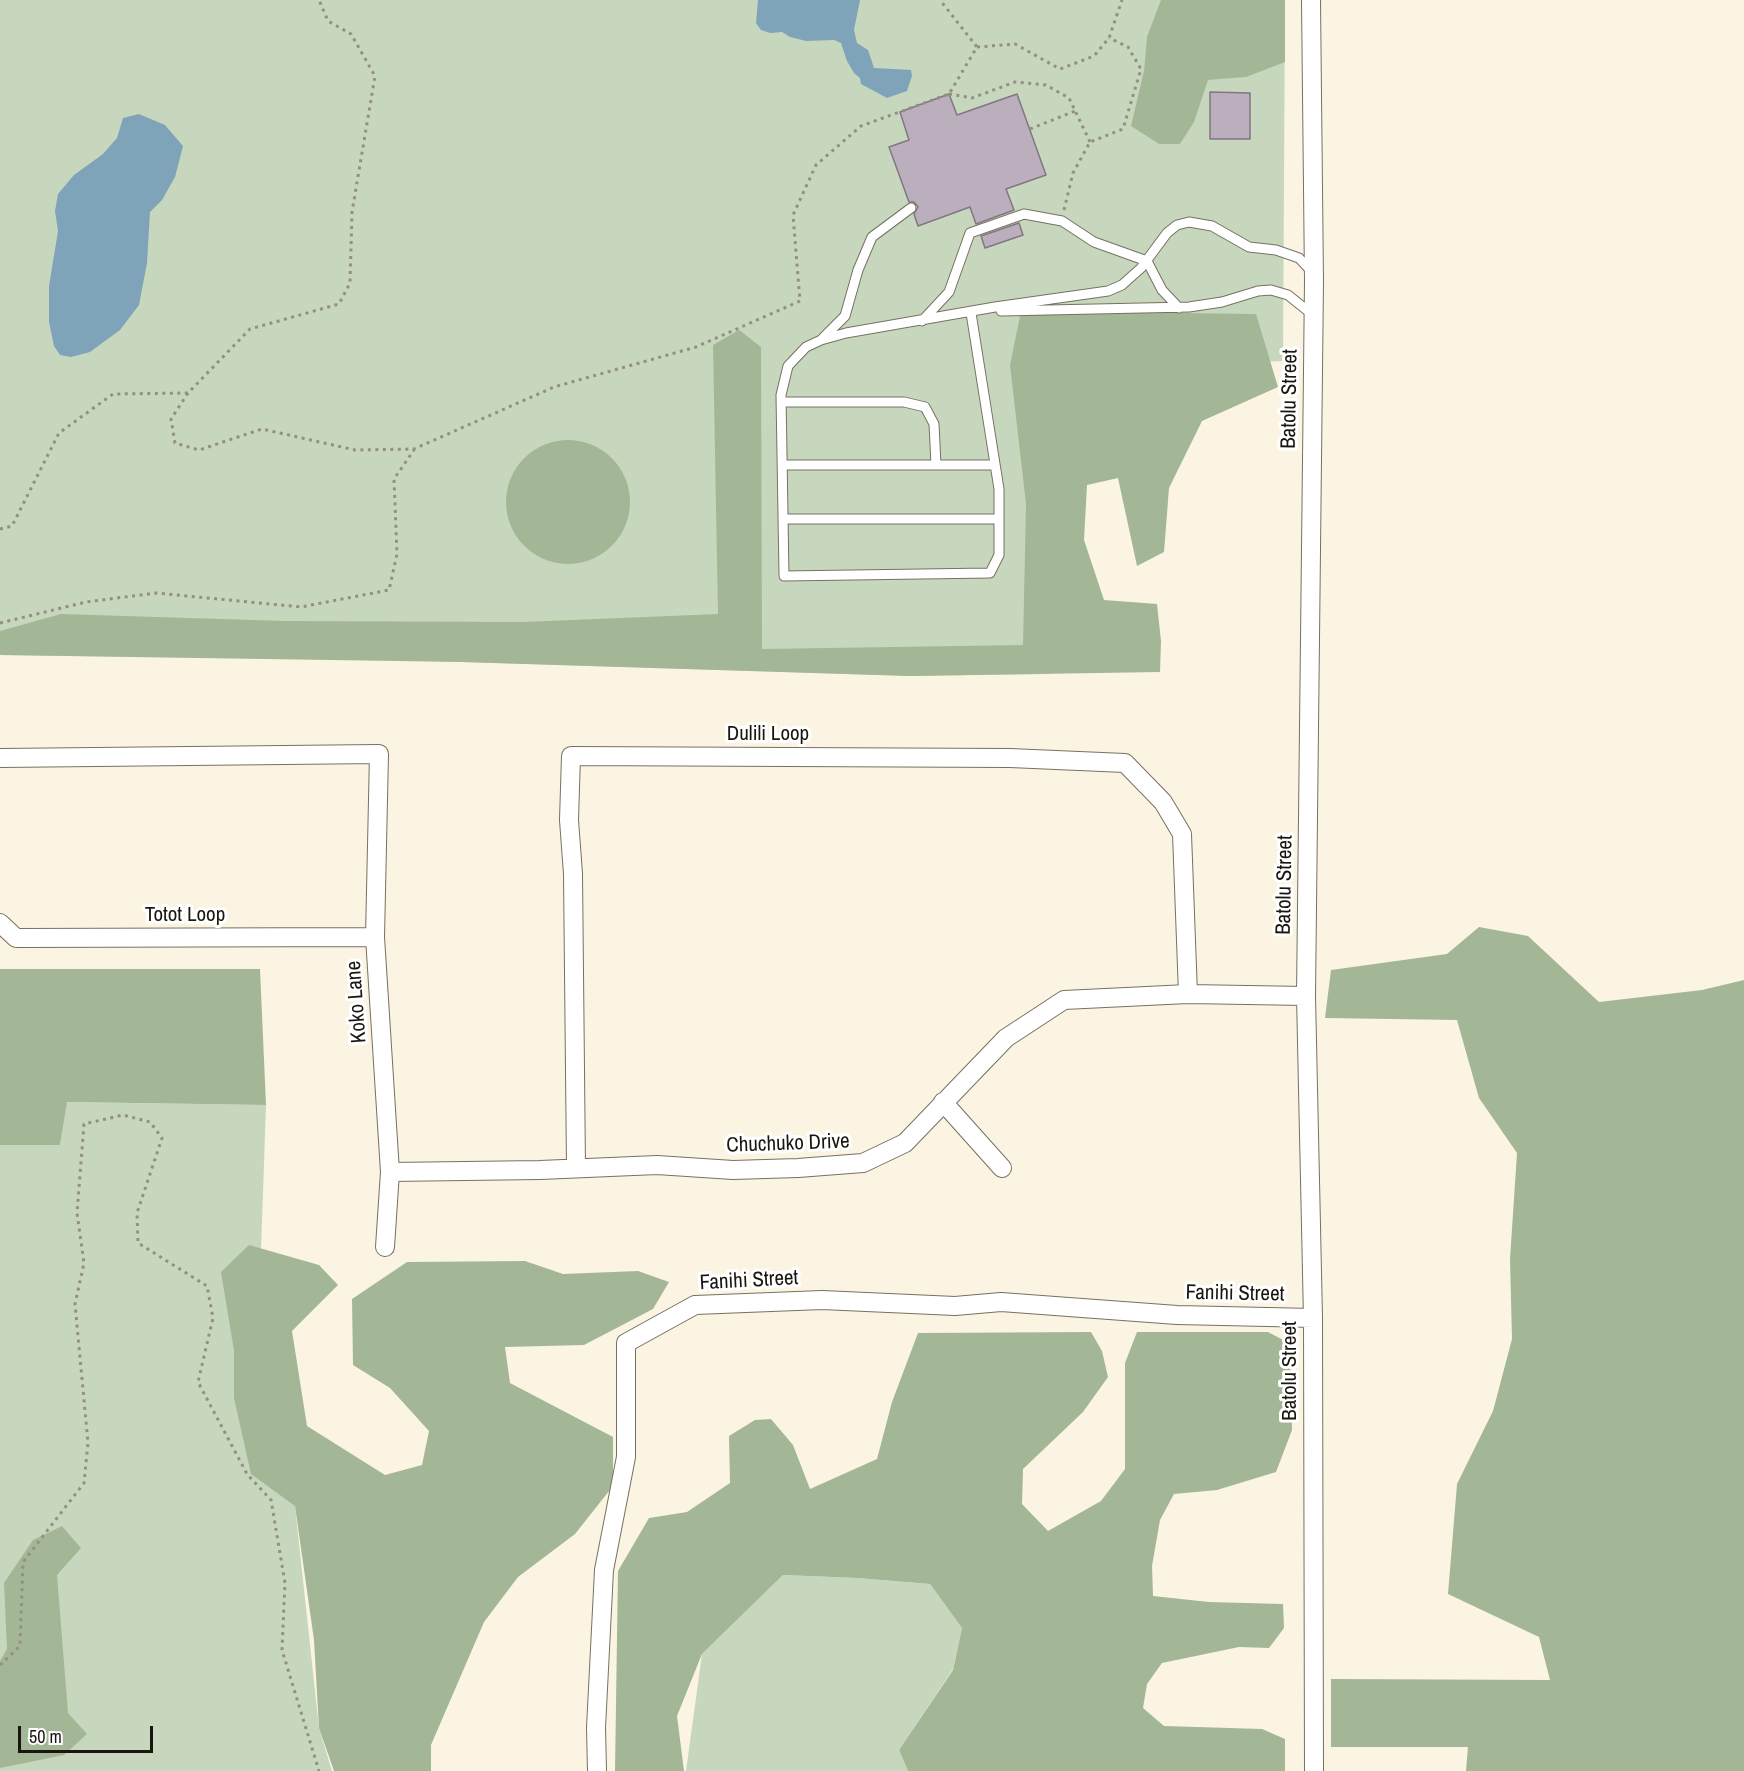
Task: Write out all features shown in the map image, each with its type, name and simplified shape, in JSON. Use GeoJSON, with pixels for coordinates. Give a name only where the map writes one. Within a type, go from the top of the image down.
{"type":"FeatureCollection","features":[{"type":"Feature","properties":{"kind":"street","name":"Batolu Street"},"geometry":{"type":"LineString","coordinates":[[1311,0],[1314,316],[1306,996],[1313,1318],[1314,1771]]}},
{"type":"Feature","properties":{"kind":"street","name":"Koko Lane"},"geometry":{"type":"LineString","coordinates":[[0,758],[379,754],[375,937],[390,1172],[385,1247]]}},
{"type":"Feature","properties":{"kind":"street","name":"Dulili Loop"},"geometry":{"type":"LineString","coordinates":[[576,1168],[573,874],[569,820],[571,756],[1010,758],[1125,763],[1163,802],[1182,834],[1188,994]]}},
{"type":"Feature","properties":{"kind":"street","name":"Totot Loop"},"geometry":{"type":"LineString","coordinates":[[0,924],[16,938],[375,937]]}},
{"type":"Feature","properties":{"kind":"street","name":"Chuchuko Drive"},"geometry":{"type":"LineString","coordinates":[[390,1172],[657,1165],[733,1170],[863,1163],[905,1143],[1006,1038],[1064,1000],[1188,994],[1306,996]]}},
{"type":"Feature","properties":{"kind":"street"},"geometry":{"type":"LineString","coordinates":[[943,1102],[1002,1168]]}},
{"type":"Feature","properties":{"kind":"street","name":"Fanihi Street"},"geometry":{"type":"LineString","coordinates":[[597,1771],[596,1728],[604,1570],[626,1457],[626,1343],[695,1305],[822,1300],[955,1306],[1001,1302],[1177,1315],[1313,1318]]}},
{"type":"Feature","properties":{"kind":"lane"},"geometry":{"type":"LineString","coordinates":[[821,340],[845,316],[858,270],[872,237],[911,208]]}},
{"type":"Feature","properties":{"kind":"lane"},"geometry":{"type":"LineString","coordinates":[[922,321],[949,292],[970,233],[1024,214],[1062,220],[1094,242],[1147,261],[1162,290],[1179,308]]}},
{"type":"Feature","properties":{"kind":"lane"},"geometry":{"type":"LineString","coordinates":[[971,313],[999,489],[999,555],[990,573],[784,576],[781,394],[788,366],[806,347],[846,333],[1108,291],[1122,285],[1147,261],[1167,232],[1189,222],[1212,226],[1249,247],[1276,250],[1299,258],[1314,275]]}},
{"type":"Feature","properties":{"kind":"lane"},"geometry":{"type":"LineString","coordinates":[[960,313],[1179,308],[1222,302],[1258,291],[1271,290],[1288,295],[1314,316]]}},
{"type":"Feature","properties":{"kind":"lane"},"geometry":{"type":"LineString","coordinates":[[782,402],[904,402],[925,407],[934,424],[936,465]]}},
{"type":"Feature","properties":{"kind":"lane"},"geometry":{"type":"LineString","coordinates":[[783,465],[995,465]]}},
{"type":"Feature","properties":{"kind":"lane"},"geometry":{"type":"LineString","coordinates":[[783,519],[999,519]]}},
{"type":"Feature","properties":{"kind":"path"},"geometry":{"type":"LineString","coordinates":[[319,0],[328,21],[351,34],[375,76],[351,212],[350,283],[339,304],[250,329],[188,393],[171,419],[175,443],[199,450],[262,429],[355,450],[414,449],[554,387],[696,347],[800,301],[793,214],[816,165],[861,126],[949,94],[972,98],[1015,82],[1046,85],[1069,98],[1090,142]]}},
{"type":"Feature","properties":{"kind":"path"},"geometry":{"type":"LineString","coordinates":[[940,0],[977,47]]}},
{"type":"Feature","properties":{"kind":"path"},"geometry":{"type":"LineString","coordinates":[[977,47],[1015,44],[1060,69],[1094,56],[1109,38],[1122,0]]}},
{"type":"Feature","properties":{"kind":"path"},"geometry":{"type":"LineString","coordinates":[[1062,220],[1073,173],[1090,142],[1123,129],[1141,69],[1128,47],[1109,38]]}},
{"type":"Feature","properties":{"kind":"path"},"geometry":{"type":"LineString","coordinates":[[949,94],[977,47]]}},
{"type":"Feature","properties":{"kind":"path"},"geometry":{"type":"LineString","coordinates":[[1030,129],[1075,111]]}},
{"type":"Feature","properties":{"kind":"path"},"geometry":{"type":"LineString","coordinates":[[0,529],[12,526],[59,434],[113,394],[188,393]]}},
{"type":"Feature","properties":{"kind":"path"},"geometry":{"type":"LineString","coordinates":[[0,623],[86,602],[156,593],[301,607],[389,590],[397,554],[394,479],[414,449]]}},
{"type":"Feature","properties":{"kind":"path"},"geometry":{"type":"LineString","coordinates":[[0,1665],[20,1646],[23,1562],[84,1483],[88,1443],[75,1304],[84,1263],[77,1213],[84,1124],[123,1114],[150,1122],[162,1138],[137,1213],[138,1243],[207,1286],[213,1318],[198,1382],[247,1474],[271,1500],[285,1583],[282,1650],[319,1771]]}},
{"type":"Feature","properties":{"kind":"green space"},"geometry":{"type":"Polygon","coordinates":[[[0,0],[1285,0],[1283,361],[1165,365],[1046,499],[1050,674],[910,676],[397,660],[0,655],[0,0]]]}},
{"type":"Feature","properties":{"kind":"green space"},"geometry":{"type":"Polygon","coordinates":[[[1161,0],[1285,0],[1285,62],[1246,77],[1208,80],[1194,122],[1180,144],[1159,144],[1131,126],[1144,71],[1147,37],[1161,0]]]}},
{"type":"Feature","properties":{"kind":"green space"},"geometry":{"type":"Polygon","coordinates":[[[1021,311],[1256,314],[1278,387],[1202,421],[1169,488],[1164,552],[1137,566],[1118,478],[1087,485],[1084,540],[1104,600],[1157,604],[1161,641],[1160,672],[910,676],[462,662],[0,655],[0,631],[61,614],[285,621],[523,622],[718,614],[713,345],[739,330],[761,347],[762,649],[1023,645],[1026,504],[1010,365],[1021,311]]]}},
{"type":"Feature","properties":{"kind":"green space"},"geometry":{"type":"Polygon","coordinates":[[[568,440],[592,445],[603,450],[612,458],[620,467],[625,478],[630,502],[625,526],[620,537],[612,546],[603,554],[592,559],[568,564],[544,559],[533,554],[524,546],[516,537],[511,526],[506,502],[511,478],[516,467],[524,458],[533,450],[544,445],[568,440]]]}},
{"type":"Feature","properties":{"kind":"green space"},"geometry":{"type":"Polygon","coordinates":[[[1479,927],[1528,936],[1599,1002],[1702,990],[1744,980],[1744,1771],[1466,1771],[1468,1747],[1331,1747],[1331,1679],[1550,1680],[1539,1637],[1448,1594],[1457,1484],[1493,1411],[1512,1339],[1510,1259],[1517,1153],[1479,1098],[1457,1020],[1325,1018],[1331,970],[1447,954],[1479,927]]]}},
{"type":"Feature","properties":{"kind":"green space"},"geometry":{"type":"Polygon","coordinates":[[[0,969],[260,969],[266,1105],[67,1102],[60,1145],[0,1145],[0,969]]]}},
{"type":"Feature","properties":{"kind":"green space"},"geometry":{"type":"Polygon","coordinates":[[[66,1102],[266,1105],[259,1308],[295,1506],[319,1728],[332,1771],[0,1771],[0,1145],[60,1145],[66,1102]]]}},
{"type":"Feature","properties":{"kind":"green space"},"geometry":{"type":"Polygon","coordinates":[[[249,1245],[319,1265],[338,1285],[292,1331],[307,1426],[385,1475],[422,1465],[429,1431],[390,1388],[353,1365],[352,1299],[407,1262],[525,1261],[563,1274],[638,1271],[669,1282],[653,1309],[584,1345],[505,1347],[510,1383],[613,1437],[613,1486],[575,1534],[518,1577],[484,1622],[431,1745],[431,1771],[334,1771],[319,1728],[314,1640],[295,1506],[251,1474],[234,1398],[234,1351],[221,1272],[249,1245]]]}},
{"type":"Feature","properties":{"kind":"green space"},"geometry":{"type":"Polygon","coordinates":[[[1091,1332],[1102,1351],[1108,1377],[1083,1412],[1023,1469],[1022,1504],[1048,1531],[1101,1501],[1125,1469],[1125,1363],[1137,1332],[1268,1332],[1291,1344],[1292,1430],[1276,1472],[1217,1490],[1174,1494],[1160,1520],[1152,1566],[1153,1596],[1209,1602],[1283,1604],[1284,1628],[1269,1648],[1239,1647],[1162,1663],[1147,1684],[1143,1708],[1164,1726],[1262,1729],[1285,1739],[1285,1771],[908,1771],[899,1750],[953,1670],[962,1628],[930,1584],[783,1575],[702,1654],[677,1716],[684,1771],[615,1771],[618,1571],[649,1518],[687,1512],[730,1483],[729,1436],[755,1420],[771,1419],[793,1445],[810,1489],[877,1459],[892,1402],[918,1333],[1091,1332]]]}},
{"type":"Feature","properties":{"kind":"green space"},"geometry":{"type":"Polygon","coordinates":[[[62,1526],[81,1548],[57,1575],[68,1713],[87,1734],[64,1755],[0,1768],[0,1661],[7,1649],[4,1583],[33,1540],[62,1526]]]}},
{"type":"Feature","properties":{"kind":"green space"},"geometry":{"type":"Polygon","coordinates":[[[783,1575],[930,1584],[962,1628],[953,1669],[899,1750],[908,1771],[686,1771],[702,1654],[783,1575]]]}},
{"type":"Feature","properties":{"kind":"water"},"geometry":{"type":"Polygon","coordinates":[[[758,0],[860,0],[854,30],[857,43],[868,50],[874,68],[911,70],[912,76],[907,91],[887,98],[861,84],[860,78],[847,61],[841,43],[834,40],[806,41],[790,37],[782,32],[770,33],[761,30],[756,23],[758,0]]]}},
{"type":"Feature","properties":{"kind":"water"},"geometry":{"type":"Polygon","coordinates":[[[139,114],[165,125],[183,146],[175,177],[162,200],[150,212],[147,263],[139,305],[120,330],[90,352],[71,357],[60,355],[54,346],[49,322],[49,286],[58,231],[55,211],[58,194],[74,175],[103,154],[117,138],[123,118],[139,114]]]}},
{"type":"Feature","properties":{"kind":"building"},"geometry":{"type":"Polygon","coordinates":[[[1210,92],[1250,93],[1250,139],[1210,139],[1210,92]]]}},
{"type":"Feature","properties":{"kind":"building"},"geometry":{"type":"Polygon","coordinates":[[[949,94],[957,115],[1017,94],[1046,175],[1006,189],[1014,210],[976,224],[970,207],[918,226],[914,214],[918,207],[914,202],[909,202],[889,147],[909,140],[900,112],[949,94]]]}},
{"type":"Feature","properties":{"kind":"building"},"geometry":{"type":"Polygon","coordinates":[[[1019,223],[1023,235],[985,248],[981,236],[1019,223]]]}}]}
